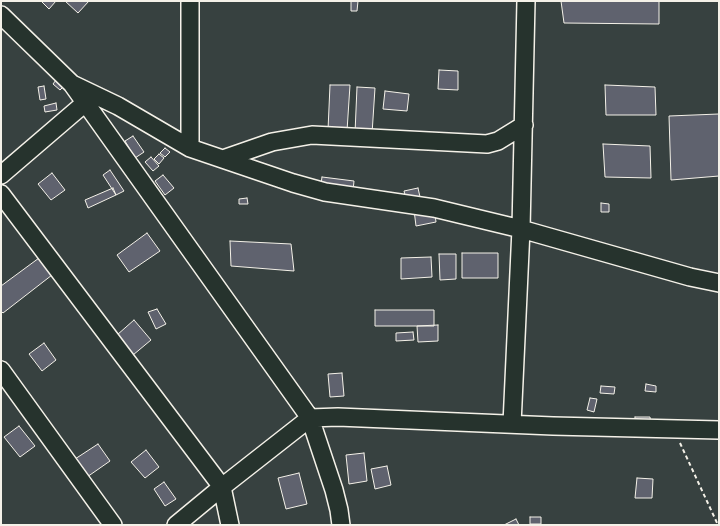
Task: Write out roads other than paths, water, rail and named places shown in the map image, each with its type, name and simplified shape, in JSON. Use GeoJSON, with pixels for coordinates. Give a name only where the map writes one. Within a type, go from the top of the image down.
{"type":"FeatureCollection","features":[{"type":"Feature","properties":{"kind":"street"},"geometry":{"type":"LineString","coordinates":[[190,1],[190,148]]}},
{"type":"Feature","properties":{"kind":"street"},"geometry":{"type":"LineString","coordinates":[[512,424],[521,229],[526,1]]}},
{"type":"Feature","properties":{"kind":"street"},"geometry":{"type":"LineString","coordinates":[[1,15],[72,84],[310,418],[334,490],[341,525]]}},
{"type":"Feature","properties":{"kind":"street"},"geometry":{"type":"LineString","coordinates":[[72,84],[118,106],[190,148],[293,183],[325,192],[434,208],[521,229],[719,284]]}},
{"type":"Feature","properties":{"kind":"street"},"geometry":{"type":"LineString","coordinates":[[1,175],[85,103]]}},
{"type":"Feature","properties":{"kind":"street"},"geometry":{"type":"LineString","coordinates":[[223,158],[272,142],[312,135],[487,144],[498,141],[524,125]]}},
{"type":"Feature","properties":{"kind":"street"},"geometry":{"type":"LineString","coordinates":[[1,194],[222,487],[230,525]]}},
{"type":"Feature","properties":{"kind":"street"},"geometry":{"type":"LineString","coordinates":[[1,370],[113,525]]}},
{"type":"Feature","properties":{"kind":"street"},"geometry":{"type":"LineString","coordinates":[[176,525],[310,418],[338,417],[719,430]]}}]}
